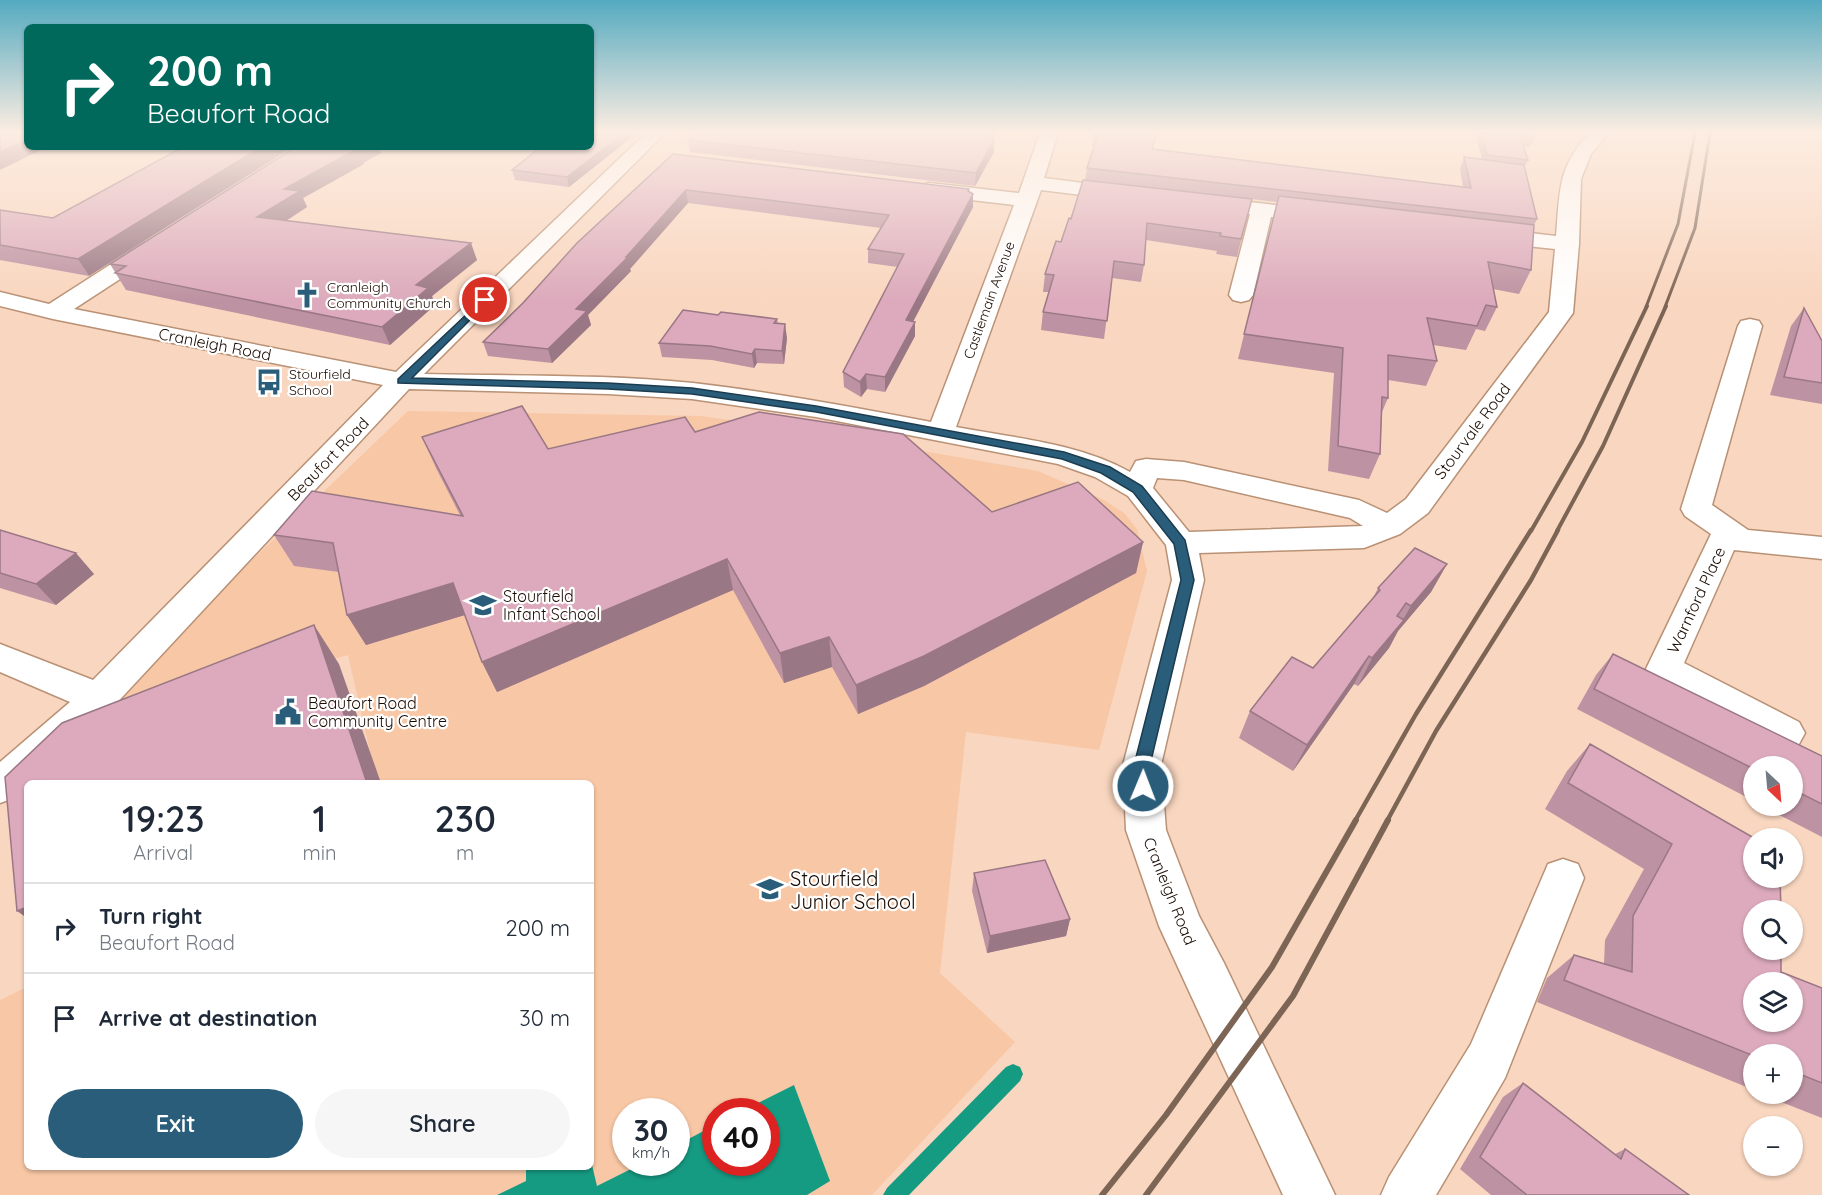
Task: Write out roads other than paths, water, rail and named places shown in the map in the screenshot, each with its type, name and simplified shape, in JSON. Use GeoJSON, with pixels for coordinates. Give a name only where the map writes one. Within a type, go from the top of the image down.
{"type":"FeatureCollection","features":[{"type":"Feature","properties":{"kind":"street","name":"Beaufort Road"},"geometry":{"type":"LineString","coordinates":[[0,786],[99,698],[402,381],[598,189]]}},
{"type":"Feature","properties":{"kind":"street"},"geometry":{"type":"LineString","coordinates":[[963,189],[1147,196]]}},
{"type":"Feature","properties":{"kind":"street","name":"Castlemain Avenue"},"geometry":{"type":"LineString","coordinates":[[940,434],[1030,189]]}},
{"type":"Feature","properties":{"kind":"street","name":"Stourvale Road"},"geometry":{"type":"LineString","coordinates":[[1180,543],[1364,537],[1389,527],[1416,506],[1561,313],[1571,189]]}},
{"type":"Feature","properties":{"kind":"street"},"geometry":{"type":"LineString","coordinates":[[1182,200],[1345,219]]}},
{"type":"Feature","properties":{"kind":"street"},"geometry":{"type":"LineString","coordinates":[[1241,295],[1262,210]]}},
{"type":"Feature","properties":{"kind":"street"},"geometry":{"type":"LineString","coordinates":[[1463,232],[1568,244]]}},
{"type":"Feature","properties":{"kind":"street"},"geometry":{"type":"LineString","coordinates":[[53,312],[171,236]]}},
{"type":"Feature","properties":{"kind":"street","name":"Cranleigh Road"},"geometry":{"type":"LineString","coordinates":[[0,299],[53,312],[402,381],[608,386],[692,391],[816,409],[1064,456],[1105,470],[1138,489],[1180,543],[1188,580],[1142,765],[1146,830],[1181,926],[1309,1195]]}},
{"type":"Feature","properties":{"kind":"street"},"geometry":{"type":"LineString","coordinates":[[1750,327],[1696,509],[1733,539],[1822,549]]}},
{"type":"Feature","properties":{"kind":"street"},"geometry":{"type":"LineString","coordinates":[[1138,489],[1146,468],[1184,471],[1359,510],[1389,527]]}},
{"type":"Feature","properties":{"kind":"street","name":"Warnford Place"},"geometry":{"type":"LineString","coordinates":[[1733,539],[1664,669],[1785,733]]}},
{"type":"Feature","properties":{"kind":"street"},"geometry":{"type":"LineString","coordinates":[[0,657],[99,698]]}},
{"type":"Feature","properties":{"kind":"street"},"geometry":{"type":"LineString","coordinates":[[1407,1195],[1488,1061],[1563,878]]}},
{"type":"Feature","properties":{"kind":"water"},"geometry":{"type":"Polygon","coordinates":[[[794,1085],[830,1181],[807,1195],[497,1195],[526,1181],[526,1170],[593,1170],[597,1186],[617,1176],[690,1176],[690,1138],[702,1132],[702,1176],[780,1176],[780,1098],[768,1098],[794,1085]]]}},
{"type":"Feature","properties":{"kind":"waterway"},"geometry":{"type":"LineString","coordinates":[[894,1195],[1013,1074]]}},
{"type":"Feature","properties":{"kind":"railway"},"geometry":{"type":"LineString","coordinates":[[1646,307],[1678,224],[1685,189]]}},
{"type":"Feature","properties":{"kind":"railway"},"geometry":{"type":"LineString","coordinates":[[1665,307],[1695,228],[1701,189]]}},
{"type":"Feature","properties":{"kind":"railway"},"geometry":{"type":"LineString","coordinates":[[1531,531],[1582,442],[1647,306]]}},
{"type":"Feature","properties":{"kind":"railway"},"geometry":{"type":"LineString","coordinates":[[1557,531],[1603,446],[1666,306]]}},
{"type":"Feature","properties":{"kind":"railway"},"geometry":{"type":"LineString","coordinates":[[1355,821],[1416,714],[1531,530]]}},
{"type":"Feature","properties":{"kind":"railway"},"geometry":{"type":"LineString","coordinates":[[1387,821],[1436,731],[1531,580],[1558,530]]}},
{"type":"Feature","properties":{"kind":"railway"},"geometry":{"type":"LineString","coordinates":[[1102,1195],[1166,1115],[1272,967],[1356,820]]}},
{"type":"Feature","properties":{"kind":"railway"},"geometry":{"type":"LineString","coordinates":[[1146,1195],[1293,996],[1388,820]]}},
{"type":"Feature","properties":{"kind":"place","name":"Cranleigh Community Church"},"geometry":{"type":"Point","coordinates":[307,295]}},
{"type":"Feature","properties":{"kind":"place","name":"Stourfield School"},"geometry":{"type":"Point","coordinates":[269,382]}},
{"type":"Feature","properties":{"kind":"place","name":"Stourfield Infant School"},"geometry":{"type":"Point","coordinates":[483,605]}},
{"type":"Feature","properties":{"kind":"place","name":"Beaufort Road Community Centre"},"geometry":{"type":"Point","coordinates":[288,712]}},
{"type":"Feature","properties":{"kind":"place","name":"Stourfield Junior School"},"geometry":{"type":"Point","coordinates":[770,889]}}]}
